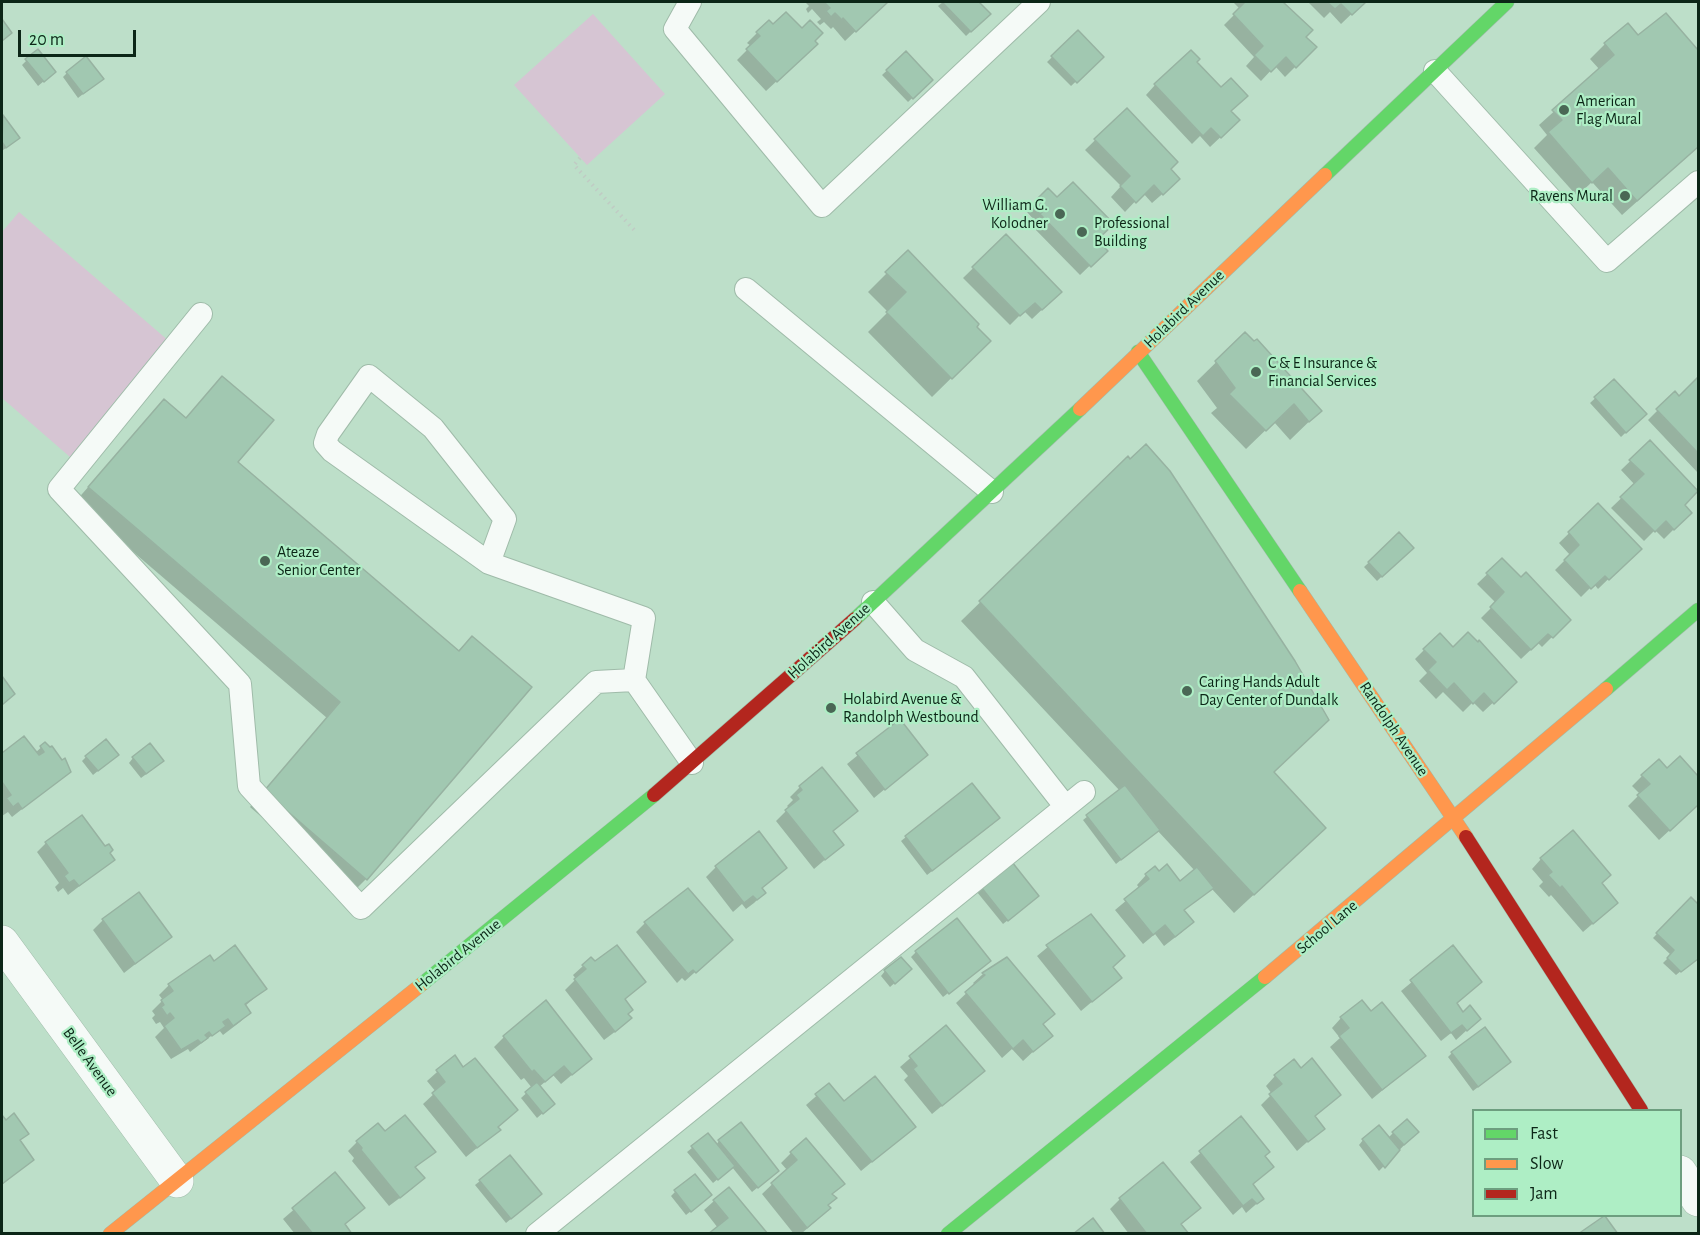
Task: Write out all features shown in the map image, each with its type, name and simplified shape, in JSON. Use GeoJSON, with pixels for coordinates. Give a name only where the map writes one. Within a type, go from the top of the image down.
{"type":"FeatureCollection","features":[{"type":"Feature","properties":{"kind":"main road","name":"Holabird Avenue"},"geometry":{"type":"LineString","coordinates":[[110,1233],[552,880],[692,763],[873,602],[992,492],[1507,2]]}},
{"type":"Feature","properties":{"kind":"main road","name":"Randolph Avenue"},"geometry":{"type":"LineString","coordinates":[[1138,352],[1455,819],[1640,1109]]}},
{"type":"Feature","properties":{"kind":"main road","name":"School Lane"},"geometry":{"type":"LineString","coordinates":[[948,1233],[1206,1028],[1455,819],[1698,610]]}},
{"type":"Feature","properties":{"kind":"street","name":"Belle Avenue"},"geometry":{"type":"LineString","coordinates":[[2,942],[177,1181]]}},
{"type":"Feature","properties":{"kind":"street"},"geometry":{"type":"LineString","coordinates":[[1682,1175],[1698,1200]]}},
{"type":"Feature","properties":{"kind":"lane"},"geometry":{"type":"LineString","coordinates":[[690,2],[675,29],[822,206],[1039,2]]}},
{"type":"Feature","properties":{"kind":"lane"},"geometry":{"type":"LineString","coordinates":[[1435,71],[1607,261],[1698,182]]}},
{"type":"Feature","properties":{"kind":"lane"},"geometry":{"type":"LineString","coordinates":[[746,289],[992,492]]}},
{"type":"Feature","properties":{"kind":"lane"},"geometry":{"type":"LineString","coordinates":[[201,314],[59,489],[240,684],[249,786],[361,908],[596,682],[634,680]]}},
{"type":"Feature","properties":{"kind":"lane"},"geometry":{"type":"LineString","coordinates":[[489,563],[505,519],[433,428],[369,376],[328,434],[325,443],[332,451],[489,563],[644,618],[634,680],[692,763]]}},
{"type":"Feature","properties":{"kind":"lane"},"geometry":{"type":"LineString","coordinates":[[873,602],[915,650],[964,676],[1065,806]]}},
{"type":"Feature","properties":{"kind":"lane"},"geometry":{"type":"LineString","coordinates":[[537,1233],[1084,792]]}},
{"type":"Feature","properties":{"kind":"path"},"geometry":{"type":"LineString","coordinates":[[580,158],[574,165],[637,233]]}},
{"type":"Feature","properties":{"kind":"shaded area"},"geometry":{"type":"Polygon","coordinates":[[[593,14],[665,94],[587,165],[514,85],[593,14]]]}},
{"type":"Feature","properties":{"kind":"shaded area"},"geometry":{"type":"Polygon","coordinates":[[[19,212],[170,342],[70,457],[2,398],[2,232],[19,212]]]}},
{"type":"Feature","properties":{"kind":"building"},"geometry":{"type":"Polygon","coordinates":[[[824,2],[888,2],[856,32],[835,13],[831,17],[826,11],[830,8],[824,2]]]}},
{"type":"Feature","properties":{"kind":"building"},"geometry":{"type":"Polygon","coordinates":[[[942,2],[979,2],[991,14],[971,32],[942,2]]]}},
{"type":"Feature","properties":{"kind":"building"},"geometry":{"type":"Polygon","coordinates":[[[1245,2],[1283,2],[1313,30],[1306,37],[1317,47],[1296,68],[1286,57],[1271,72],[1254,55],[1263,46],[1233,14],[1245,2]]]}},
{"type":"Feature","properties":{"kind":"building"},"geometry":{"type":"Polygon","coordinates":[[[1327,2],[1366,2],[1352,15],[1341,4],[1335,9],[1327,2]]]}},
{"type":"Feature","properties":{"kind":"building"},"geometry":{"type":"Polygon","coordinates":[[[786,12],[802,28],[810,20],[823,33],[815,41],[818,44],[777,82],[746,49],[760,36],[756,32],[769,20],[773,24],[786,12]]]}},
{"type":"Feature","properties":{"kind":"building"},"geometry":{"type":"Polygon","coordinates":[[[1666,13],[1698,50],[1698,147],[1637,201],[1608,168],[1592,183],[1548,132],[1562,120],[1552,110],[1614,55],[1604,43],[1628,23],[1638,35],[1666,13]]]}},
{"type":"Feature","properties":{"kind":"building"},"geometry":{"type":"Polygon","coordinates":[[[2,19],[12,33],[2,41],[2,19]]]}},
{"type":"Feature","properties":{"kind":"building"},"geometry":{"type":"Polygon","coordinates":[[[1078,30],[1104,57],[1077,83],[1051,56],[1078,30]]]}},
{"type":"Feature","properties":{"kind":"building"},"geometry":{"type":"Polygon","coordinates":[[[38,49],[56,72],[44,82],[25,59],[38,49]]]}},
{"type":"Feature","properties":{"kind":"building"},"geometry":{"type":"Polygon","coordinates":[[[1191,50],[1200,59],[1197,62],[1221,87],[1231,78],[1248,96],[1231,111],[1240,120],[1221,138],[1211,128],[1203,136],[1154,84],[1191,50]]]}},
{"type":"Feature","properties":{"kind":"building"},"geometry":{"type":"Polygon","coordinates":[[[906,51],[933,80],[913,99],[886,70],[906,51]]]}},
{"type":"Feature","properties":{"kind":"building"},"geometry":{"type":"Polygon","coordinates":[[[86,56],[104,79],[83,94],[66,72],[86,56]]]}},
{"type":"Feature","properties":{"kind":"building"},"geometry":{"type":"Polygon","coordinates":[[[1127,108],[1178,162],[1171,169],[1180,179],[1163,195],[1154,185],[1136,203],[1120,186],[1130,176],[1094,139],[1127,108]]]}},
{"type":"Feature","properties":{"kind":"building"},"geometry":{"type":"Polygon","coordinates":[[[3,115],[20,138],[6,148],[2,142],[3,115]]]}},
{"type":"Feature","properties":{"kind":"building","name":"Professional Building"},"geometry":{"type":"Polygon","coordinates":[[[1073,182],[1114,224],[1097,240],[1108,251],[1091,267],[1040,214],[1044,210],[1035,201],[1048,188],[1057,197],[1073,182]]]}},
{"type":"Feature","properties":{"kind":"building"},"geometry":{"type":"Polygon","coordinates":[[[1006,234],[1062,292],[1042,310],[1035,303],[1020,316],[972,267],[1006,234]]]}},
{"type":"Feature","properties":{"kind":"building"},"geometry":{"type":"Polygon","coordinates":[[[908,250],[979,324],[977,327],[991,341],[952,379],[886,312],[906,292],[885,272],[908,250]]]}},
{"type":"Feature","properties":{"kind":"building","name":"C & E Insurance & Financial Services"},"geometry":{"type":"Polygon","coordinates":[[[1245,332],[1254,341],[1257,339],[1322,411],[1309,422],[1294,404],[1266,431],[1229,394],[1235,388],[1215,361],[1245,332]]]}},
{"type":"Feature","properties":{"kind":"building","name":"Ateaze Senior Center"},"geometry":{"type":"Polygon","coordinates":[[[222,376],[274,420],[238,462],[459,651],[472,636],[532,687],[367,880],[264,791],[340,702],[88,487],[164,399],[186,418],[222,376]]]}},
{"type":"Feature","properties":{"kind":"building"},"geometry":{"type":"Polygon","coordinates":[[[1698,377],[1698,453],[1656,409],[1675,391],[1679,396],[1698,377]]]}},
{"type":"Feature","properties":{"kind":"building"},"geometry":{"type":"Polygon","coordinates":[[[1614,379],[1647,414],[1626,433],[1594,397],[1614,379]]]}},
{"type":"Feature","properties":{"kind":"building"},"geometry":{"type":"Polygon","coordinates":[[[1650,440],[1698,491],[1685,505],[1692,513],[1674,530],[1666,521],[1655,532],[1620,497],[1644,474],[1629,460],[1650,440]]]}},
{"type":"Feature","properties":{"kind":"building","name":"Caring Hands Adult Day Center of Dundalk"},"geometry":{"type":"Polygon","coordinates":[[[1146,444],[1170,471],[1295,661],[1329,720],[1274,772],[1326,828],[1254,895],[979,601],[1128,456],[1130,459],[1146,444]]]}},
{"type":"Feature","properties":{"kind":"building"},"geometry":{"type":"Polygon","coordinates":[[[1598,503],[1642,549],[1609,580],[1605,576],[1591,589],[1564,560],[1579,545],[1568,532],[1598,503]]]}},
{"type":"Feature","properties":{"kind":"building"},"geometry":{"type":"Polygon","coordinates":[[[1399,532],[1414,548],[1382,577],[1368,562],[1399,532]]]}},
{"type":"Feature","properties":{"kind":"building"},"geometry":{"type":"Polygon","coordinates":[[[1502,558],[1521,577],[1526,572],[1571,620],[1553,638],[1548,634],[1531,650],[1490,607],[1504,592],[1486,573],[1502,558]]]}},
{"type":"Feature","properties":{"kind":"building"},"geometry":{"type":"Polygon","coordinates":[[[1468,632],[1478,642],[1479,640],[1517,682],[1494,704],[1484,693],[1473,704],[1454,683],[1447,690],[1428,670],[1436,662],[1423,649],[1440,633],[1453,647],[1468,632]]]}},
{"type":"Feature","properties":{"kind":"building"},"geometry":{"type":"Polygon","coordinates":[[[2,676],[15,694],[2,705],[2,676]]]}},
{"type":"Feature","properties":{"kind":"building"},"geometry":{"type":"Polygon","coordinates":[[[900,719],[928,755],[885,790],[856,753],[900,719]]]}},
{"type":"Feature","properties":{"kind":"building"},"geometry":{"type":"Polygon","coordinates":[[[24,736],[39,755],[44,752],[40,746],[45,742],[50,747],[52,746],[62,760],[65,758],[71,772],[22,809],[18,803],[13,807],[6,798],[11,795],[2,782],[2,753],[24,736]]]}},
{"type":"Feature","properties":{"kind":"building"},"geometry":{"type":"Polygon","coordinates":[[[106,739],[119,755],[98,771],[85,756],[106,739]]]}},
{"type":"Feature","properties":{"kind":"building"},"geometry":{"type":"Polygon","coordinates":[[[150,743],[164,761],[146,774],[132,757],[150,743]]]}},
{"type":"Feature","properties":{"kind":"building"},"geometry":{"type":"Polygon","coordinates":[[[1680,756],[1698,776],[1698,805],[1670,831],[1637,795],[1650,784],[1641,775],[1659,759],[1667,768],[1680,756]]]}},
{"type":"Feature","properties":{"kind":"building"},"geometry":{"type":"Polygon","coordinates":[[[822,767],[858,811],[833,831],[844,845],[825,860],[785,810],[799,799],[796,795],[802,790],[799,786],[822,767]]]}},
{"type":"Feature","properties":{"kind":"building"},"geometry":{"type":"Polygon","coordinates":[[[972,783],[1000,818],[932,871],[905,836],[972,783]]]}},
{"type":"Feature","properties":{"kind":"building"},"geometry":{"type":"Polygon","coordinates":[[[1125,785],[1160,830],[1121,860],[1086,815],[1125,785]]]}},
{"type":"Feature","properties":{"kind":"building"},"geometry":{"type":"Polygon","coordinates":[[[82,815],[105,846],[109,844],[113,850],[110,853],[115,860],[79,886],[74,880],[69,883],[64,876],[68,873],[45,842],[82,815]]]}},
{"type":"Feature","properties":{"kind":"building"},"geometry":{"type":"Polygon","coordinates":[[[1573,830],[1611,875],[1602,883],[1618,903],[1593,924],[1562,886],[1560,888],[1548,875],[1552,872],[1540,858],[1573,830]]]}},
{"type":"Feature","properties":{"kind":"building"},"geometry":{"type":"Polygon","coordinates":[[[759,831],[787,868],[762,888],[766,893],[757,900],[753,896],[744,903],[715,866],[759,831]]]}},
{"type":"Feature","properties":{"kind":"building"},"geometry":{"type":"Polygon","coordinates":[[[1012,862],[1039,896],[1008,921],[981,887],[1012,862]]]}},
{"type":"Feature","properties":{"kind":"building"},"geometry":{"type":"Polygon","coordinates":[[[1167,864],[1180,881],[1197,867],[1214,888],[1184,910],[1194,922],[1175,937],[1165,925],[1153,935],[1124,899],[1149,879],[1145,874],[1155,866],[1159,871],[1167,864]]]}},
{"type":"Feature","properties":{"kind":"building"},"geometry":{"type":"Polygon","coordinates":[[[688,888],[733,940],[696,973],[693,970],[688,974],[644,922],[688,888]]]}},
{"type":"Feature","properties":{"kind":"building"},"geometry":{"type":"Polygon","coordinates":[[[139,892],[172,937],[135,964],[102,919],[139,892]]]}},
{"type":"Feature","properties":{"kind":"building"},"geometry":{"type":"Polygon","coordinates":[[[1691,897],[1698,904],[1698,959],[1681,972],[1667,958],[1674,950],[1656,933],[1691,897]]]}},
{"type":"Feature","properties":{"kind":"building"},"geometry":{"type":"Polygon","coordinates":[[[1091,914],[1125,956],[1113,967],[1122,978],[1092,1002],[1046,945],[1091,914]]]}},
{"type":"Feature","properties":{"kind":"building"},"geometry":{"type":"Polygon","coordinates":[[[957,918],[991,961],[949,994],[915,951],[957,918]]]}},
{"type":"Feature","properties":{"kind":"building"},"geometry":{"type":"Polygon","coordinates":[[[235,945],[267,989],[245,1004],[251,1013],[233,1026],[228,1019],[223,1022],[226,1026],[212,1036],[209,1032],[205,1035],[208,1038],[201,1043],[198,1040],[181,1050],[164,1026],[174,1018],[170,1013],[167,1016],[161,1007],[164,1005],[161,1000],[173,991],[168,984],[210,955],[214,961],[235,945]]]}},
{"type":"Feature","properties":{"kind":"building"},"geometry":{"type":"Polygon","coordinates":[[[617,945],[646,982],[625,999],[633,1010],[628,1014],[632,1018],[615,1032],[574,979],[586,969],[582,965],[591,957],[595,961],[617,945]]]}},
{"type":"Feature","properties":{"kind":"building"},"geometry":{"type":"Polygon","coordinates":[[[1453,945],[1482,982],[1457,1003],[1463,1012],[1470,1005],[1481,1019],[1467,1031],[1462,1025],[1451,1033],[1410,980],[1453,945]]]}},
{"type":"Feature","properties":{"kind":"building"},"geometry":{"type":"Polygon","coordinates":[[[901,957],[912,969],[895,984],[884,970],[901,957]]]}},
{"type":"Feature","properties":{"kind":"building"},"geometry":{"type":"Polygon","coordinates":[[[1007,957],[1055,1014],[1043,1024],[1053,1036],[1033,1052],[1023,1040],[1013,1049],[965,992],[985,975],[982,973],[1007,957]]]}},
{"type":"Feature","properties":{"kind":"building"},"geometry":{"type":"Polygon","coordinates":[[[546,1000],[592,1059],[572,1075],[564,1066],[545,1082],[534,1070],[532,1072],[503,1036],[546,1000]]]}},
{"type":"Feature","properties":{"kind":"building"},"geometry":{"type":"Polygon","coordinates":[[[1362,1000],[1371,1011],[1382,1002],[1426,1056],[1382,1090],[1339,1036],[1349,1028],[1340,1017],[1362,1000]]]}},
{"type":"Feature","properties":{"kind":"building"},"geometry":{"type":"Polygon","coordinates":[[[946,1025],[985,1071],[942,1106],[913,1069],[917,1066],[909,1056],[946,1025]]]}},
{"type":"Feature","properties":{"kind":"building"},"geometry":{"type":"Polygon","coordinates":[[[1485,1027],[1511,1062],[1478,1087],[1451,1052],[1485,1027]]]}},
{"type":"Feature","properties":{"kind":"building"},"geometry":{"type":"Polygon","coordinates":[[[455,1055],[463,1067],[475,1058],[518,1110],[498,1127],[501,1130],[477,1148],[432,1093],[445,1082],[436,1070],[455,1055]]]}},
{"type":"Feature","properties":{"kind":"building"},"geometry":{"type":"Polygon","coordinates":[[[1312,1058],[1341,1095],[1315,1116],[1325,1129],[1308,1142],[1269,1094],[1282,1084],[1274,1075],[1294,1059],[1301,1068],[1312,1058]]]}},
{"type":"Feature","properties":{"kind":"building"},"geometry":{"type":"Polygon","coordinates":[[[875,1076],[916,1127],[872,1162],[815,1094],[829,1083],[844,1101],[875,1076]]]}},
{"type":"Feature","properties":{"kind":"building"},"geometry":{"type":"Polygon","coordinates":[[[537,1082],[555,1104],[543,1114],[525,1092],[537,1082]]]}},
{"type":"Feature","properties":{"kind":"building"},"geometry":{"type":"Polygon","coordinates":[[[14,1113],[29,1134],[20,1140],[34,1160],[2,1184],[2,1115],[6,1120],[14,1113]]]}},
{"type":"Feature","properties":{"kind":"building"},"geometry":{"type":"Polygon","coordinates":[[[405,1115],[436,1152],[415,1167],[425,1178],[400,1198],[356,1141],[378,1123],[385,1131],[405,1115]]]}},
{"type":"Feature","properties":{"kind":"building"},"geometry":{"type":"Polygon","coordinates":[[[1241,1116],[1270,1152],[1265,1156],[1274,1167],[1253,1184],[1264,1199],[1257,1204],[1252,1199],[1243,1206],[1199,1151],[1241,1116]]]}},
{"type":"Feature","properties":{"kind":"building"},"geometry":{"type":"Polygon","coordinates":[[[1407,1119],[1419,1132],[1404,1145],[1392,1132],[1407,1119]]]}},
{"type":"Feature","properties":{"kind":"building"},"geometry":{"type":"Polygon","coordinates":[[[741,1122],[779,1171],[758,1188],[718,1140],[741,1122]]]}},
{"type":"Feature","properties":{"kind":"building"},"geometry":{"type":"Polygon","coordinates":[[[1379,1125],[1400,1150],[1385,1168],[1362,1139],[1379,1125]]]}},
{"type":"Feature","properties":{"kind":"building"},"geometry":{"type":"Polygon","coordinates":[[[708,1133],[735,1166],[718,1180],[691,1146],[708,1133]]]}},
{"type":"Feature","properties":{"kind":"building"},"geometry":{"type":"Polygon","coordinates":[[[806,1138],[845,1184],[832,1194],[837,1198],[828,1205],[831,1208],[807,1228],[771,1183],[797,1160],[790,1152],[806,1138]]]}},
{"type":"Feature","properties":{"kind":"building"},"geometry":{"type":"Polygon","coordinates":[[[510,1155],[542,1194],[511,1219],[479,1180],[510,1155]]]}},
{"type":"Feature","properties":{"kind":"building"},"geometry":{"type":"Polygon","coordinates":[[[1163,1162],[1201,1208],[1181,1224],[1189,1234],[1147,1234],[1119,1198],[1163,1162]]]}},
{"type":"Feature","properties":{"kind":"building"},"geometry":{"type":"Polygon","coordinates":[[[335,1172],[365,1208],[345,1224],[352,1234],[313,1234],[292,1208],[335,1172]]]}},
{"type":"Feature","properties":{"kind":"building"},"geometry":{"type":"Polygon","coordinates":[[[695,1174],[712,1195],[691,1212],[674,1190],[695,1174]]]}},
{"type":"Feature","properties":{"kind":"building"},"geometry":{"type":"Polygon","coordinates":[[[729,1187],[768,1234],[708,1234],[728,1218],[713,1200],[729,1187]]]}},
{"type":"Feature","properties":{"kind":"building"},"geometry":{"type":"Polygon","coordinates":[[[1606,1217],[1618,1234],[1578,1234],[1606,1217]]]}},
{"type":"Feature","properties":{"kind":"building"},"geometry":{"type":"Polygon","coordinates":[[[1093,1218],[1105,1234],[1073,1234],[1093,1218]]]}},
{"type":"Feature","properties":{"kind":"traffic: fast"},"geometry":{"type":"LineString","coordinates":[[1325,175],[1507,2]]}},
{"type":"Feature","properties":{"kind":"traffic: fast"},"geometry":{"type":"LineString","coordinates":[[1138,352],[1300,591]]}},
{"type":"Feature","properties":{"kind":"traffic: fast"},"geometry":{"type":"LineString","coordinates":[[855,619],[1080,409]]}},
{"type":"Feature","properties":{"kind":"traffic: fast"},"geometry":{"type":"LineString","coordinates":[[1606,689],[1698,610]]}},
{"type":"Feature","properties":{"kind":"traffic: fast"},"geometry":{"type":"LineString","coordinates":[[422,984],[654,795]]}},
{"type":"Feature","properties":{"kind":"traffic: fast"},"geometry":{"type":"LineString","coordinates":[[948,1234],[1265,977]]}},
{"type":"Feature","properties":{"kind":"traffic: slow"},"geometry":{"type":"LineString","coordinates":[[1080,409],[1325,175]]}},
{"type":"Feature","properties":{"kind":"traffic: slow"},"geometry":{"type":"LineString","coordinates":[[1300,591],[1466,837]]}},
{"type":"Feature","properties":{"kind":"traffic: slow"},"geometry":{"type":"LineString","coordinates":[[1265,977],[1606,689]]}},
{"type":"Feature","properties":{"kind":"traffic: slow"},"geometry":{"type":"LineString","coordinates":[[110,1234],[422,984]]}},
{"type":"Feature","properties":{"kind":"traffic: jam"},"geometry":{"type":"LineString","coordinates":[[654,795],[855,619]]}},
{"type":"Feature","properties":{"kind":"traffic: jam"},"geometry":{"type":"LineString","coordinates":[[1466,837],[1640,1109]]}},
{"type":"Feature","properties":{"kind":"place","name":"American Flag Mural"},"geometry":{"type":"Point","coordinates":[1564,110]}},
{"type":"Feature","properties":{"kind":"place","name":"Ravens Mural"},"geometry":{"type":"Point","coordinates":[1625,196]}},
{"type":"Feature","properties":{"kind":"place","name":"William G. Kolodner"},"geometry":{"type":"Point","coordinates":[1060,214]}},
{"type":"Feature","properties":{"kind":"place","name":"Professional Building"},"geometry":{"type":"Point","coordinates":[1082,232]}},
{"type":"Feature","properties":{"kind":"place","name":"C & E Insurance & Financial Services"},"geometry":{"type":"Point","coordinates":[1256,372]}},
{"type":"Feature","properties":{"kind":"place","name":"Ateaze Senior Center"},"geometry":{"type":"Point","coordinates":[265,561]}},
{"type":"Feature","properties":{"kind":"place","name":"Caring Hands Adult Day Center of Dundalk"},"geometry":{"type":"Point","coordinates":[1187,691]}},
{"type":"Feature","properties":{"kind":"place","name":"Holabird Avenue & Randolph Westbound"},"geometry":{"type":"Point","coordinates":[831,708]}}]}
